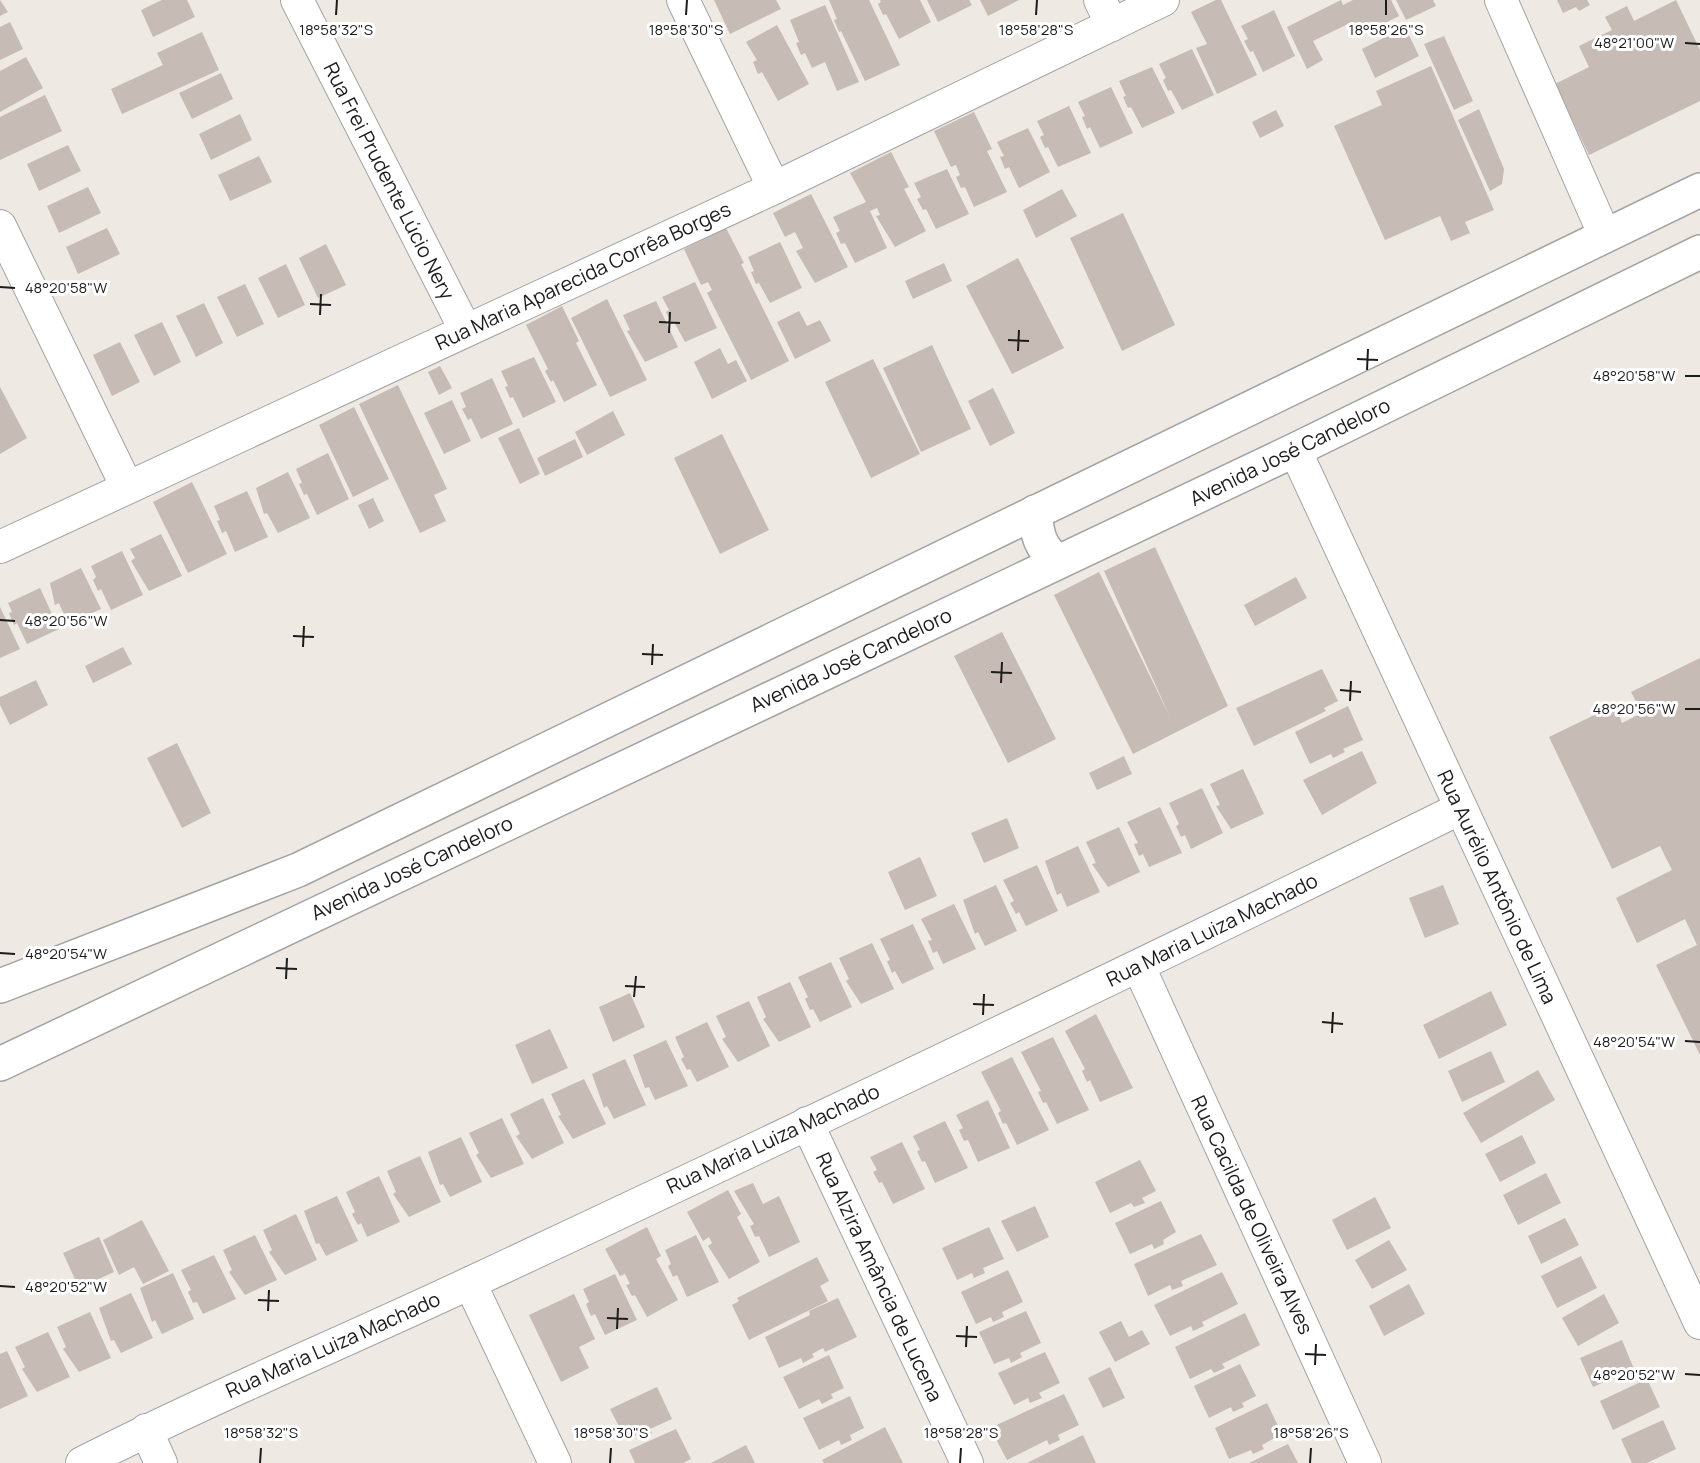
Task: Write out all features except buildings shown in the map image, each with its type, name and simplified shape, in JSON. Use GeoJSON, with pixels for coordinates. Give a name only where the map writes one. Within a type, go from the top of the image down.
{"type":"FeatureCollection","features":[{"type":"Feature","properties":{"kind":"street","name":"Rua Frei Prudente Lúcio Nery"},"geometry":{"type":"LineString","coordinates":[[297,0],[465,329]]}},
{"type":"Feature","properties":{"kind":"street"},"geometry":{"type":"LineString","coordinates":[[683,0],[774,188]]}},
{"type":"Feature","properties":{"kind":"street","name":"Rua Maria Aparecida Corrêa Borges"},"geometry":{"type":"LineString","coordinates":[[0,547],[465,329],[774,188],[1106,12],[1163,0]]}},
{"type":"Feature","properties":{"kind":"street"},"geometry":{"type":"LineString","coordinates":[[1500,0],[1605,236]]}},
{"type":"Feature","properties":{"kind":"street"},"geometry":{"type":"LineString","coordinates":[[0,986],[298,870],[1700,190]]}},
{"type":"Feature","properties":{"kind":"street"},"geometry":{"type":"LineString","coordinates":[[0,226],[127,487]]}},
{"type":"Feature","properties":{"kind":"street","name":"Avenida José Candeloro"},"geometry":{"type":"LineString","coordinates":[[0,1064],[1295,450],[1700,252]]}},
{"type":"Feature","properties":{"kind":"street","name":"Rua Aurélio Antônio de Lima"},"geometry":{"type":"LineString","coordinates":[[1295,450],[1700,1323]]}},
{"type":"Feature","properties":{"kind":"street"},"geometry":{"type":"LineString","coordinates":[[1035,512],[1037,531],[1043,550],[1058,562]]}},
{"type":"Feature","properties":{"kind":"street","name":"Rua Maria Luiza Machado"},"geometry":{"type":"LineString","coordinates":[[82,1463],[146,1430],[470,1283],[1138,968],[1461,808]]}},
{"type":"Feature","properties":{"kind":"street","name":"Rua Cacilda de Oliveira Alves"},"geometry":{"type":"LineString","coordinates":[[1138,968],[1365,1463]]}},
{"type":"Feature","properties":{"kind":"street","name":"Rua Alzira Amância de Lucena"},"geometry":{"type":"LineString","coordinates":[[807,1123],[967,1463]]}},
{"type":"Feature","properties":{"kind":"street"},"geometry":{"type":"LineString","coordinates":[[470,1283],[555,1463]]}},
{"type":"Feature","properties":{"kind":"street"},"geometry":{"type":"LineString","coordinates":[[146,1430],[161,1463]]}}]}
